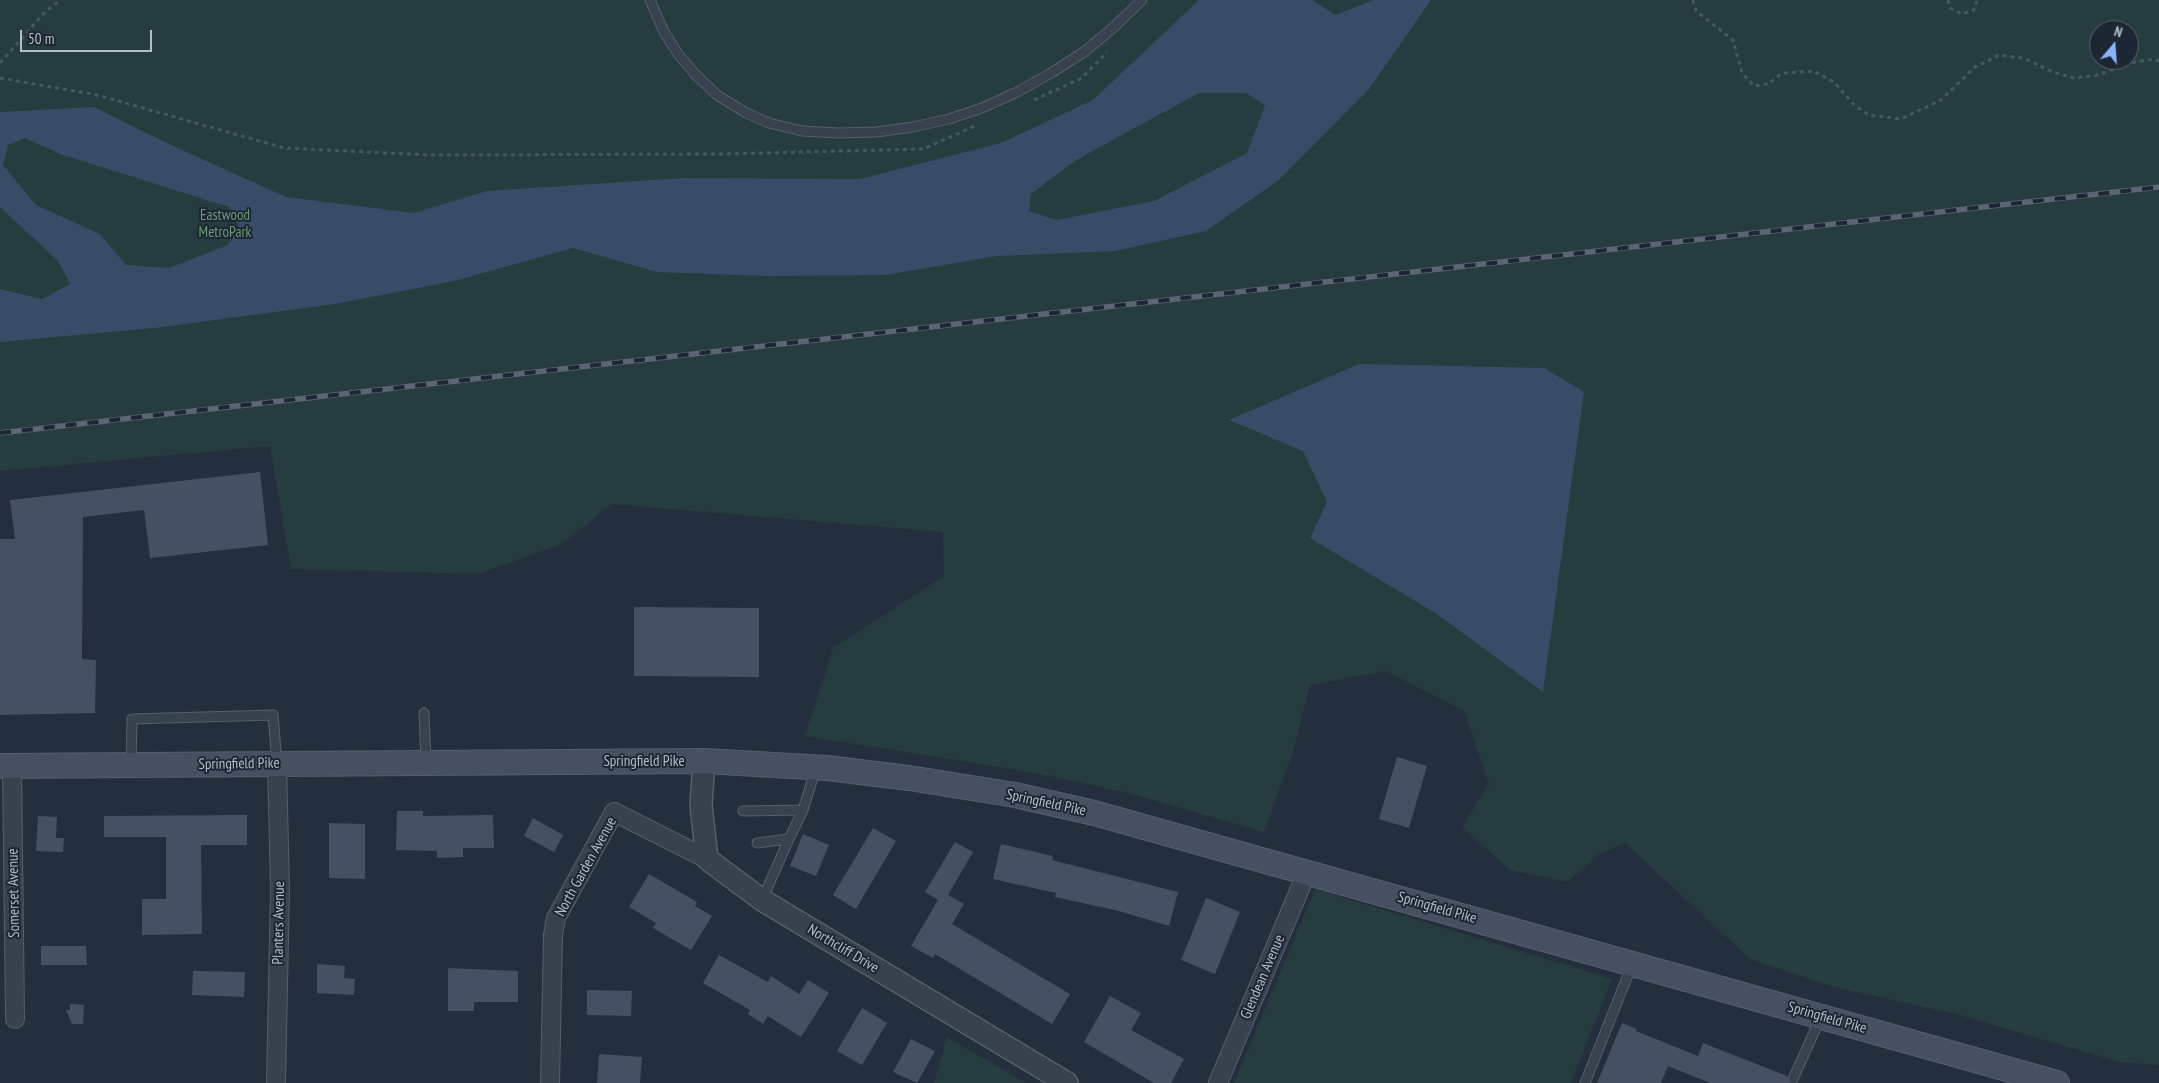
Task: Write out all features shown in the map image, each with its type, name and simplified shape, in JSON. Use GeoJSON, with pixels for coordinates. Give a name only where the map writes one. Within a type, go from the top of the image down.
{"type":"FeatureCollection","features":[{"type":"Feature","properties":{"kind":"main road","name":"Springfield Pike"},"geometry":{"type":"LineString","coordinates":[[6,766],[704,761],[816,767],[909,778],[1015,795],[1094,813],[2057,1083]]}},
{"type":"Feature","properties":{"kind":"street"},"geometry":{"type":"LineString","coordinates":[[704,761],[701,805],[707,859]]}},
{"type":"Feature","properties":{"kind":"street","name":"Planters Avenue"},"geometry":{"type":"LineString","coordinates":[[276,1083],[280,889],[277,764]]}},
{"type":"Feature","properties":{"kind":"street","name":"Somerset Avenue"},"geometry":{"type":"LineString","coordinates":[[6,766],[15,1019]]}},
{"type":"Feature","properties":{"kind":"street","name":"North Garden Avenue"},"geometry":{"type":"LineString","coordinates":[[550,1083],[553,935],[556,918],[614,812],[707,859]]}},
{"type":"Feature","properties":{"kind":"street","name":"Northcliff Drive"},"geometry":{"type":"LineString","coordinates":[[707,859],[762,900],[1067,1083]]}},
{"type":"Feature","properties":{"kind":"street","name":"Glendean Avenue"},"geometry":{"type":"LineString","coordinates":[[1218,1083],[1308,872]]}},
{"type":"Feature","properties":{"kind":"lane"},"geometry":{"type":"LineString","coordinates":[[650,0],[664,32],[678,54],[695,74],[718,95],[746,112],[769,122],[802,131],[839,133],[876,132],[912,127],[949,119],[982,108],[1017,92],[1051,73],[1106,33],[1142,0]]}},
{"type":"Feature","properties":{"kind":"lane"},"geometry":{"type":"LineString","coordinates":[[424,713],[426,762]]}},
{"type":"Feature","properties":{"kind":"lane"},"geometry":{"type":"LineString","coordinates":[[131,765],[132,719],[273,715],[277,764]]}},
{"type":"Feature","properties":{"kind":"lane"},"geometry":{"type":"LineString","coordinates":[[762,900],[803,810],[816,767]]}},
{"type":"Feature","properties":{"kind":"lane"},"geometry":{"type":"LineString","coordinates":[[743,811],[803,810]]}},
{"type":"Feature","properties":{"kind":"lane"},"geometry":{"type":"LineString","coordinates":[[757,843],[789,839]]}},
{"type":"Feature","properties":{"kind":"lane"},"geometry":{"type":"LineString","coordinates":[[1585,1083],[1632,964]]}},
{"type":"Feature","properties":{"kind":"lane"},"geometry":{"type":"LineString","coordinates":[[1794,1079],[1821,1017]]}},
{"type":"Feature","properties":{"kind":"path"},"geometry":{"type":"LineString","coordinates":[[0,63],[43,14],[60,0]]}},
{"type":"Feature","properties":{"kind":"path"},"geometry":{"type":"LineString","coordinates":[[1693,0],[1696,11],[1733,40],[1742,72],[1754,86],[1768,84],[1782,73],[1814,71],[1835,83],[1855,106],[1870,116],[1901,119],[1940,100],[1975,67],[1999,55],[2022,58],[2053,72],[2074,78],[2098,75],[2130,63],[2153,59],[2159,60]]}},
{"type":"Feature","properties":{"kind":"path"},"geometry":{"type":"LineString","coordinates":[[1948,0],[1950,8],[1962,14],[1974,10],[1977,0]]}},
{"type":"Feature","properties":{"kind":"path"},"geometry":{"type":"LineString","coordinates":[[1029,102],[1082,78],[1109,50]]}},
{"type":"Feature","properties":{"kind":"path"},"geometry":{"type":"LineString","coordinates":[[0,78],[97,95],[284,148],[430,156],[721,154],[923,149],[976,125]]}},
{"type":"Feature","properties":{"kind":"green space","name":"Eastwood MetroPark"},"geometry":{"type":"Polygon","coordinates":[[[0,0],[2159,0],[2159,1065],[2119,1062],[1956,1014],[1830,986],[1750,959],[1625,843],[1598,855],[1568,882],[1510,870],[1462,827],[1489,784],[1464,711],[1386,671],[1310,685],[1294,749],[1264,832],[1132,794],[1036,773],[805,736],[833,648],[944,576],[943,532],[612,504],[562,544],[478,574],[291,569],[270,446],[0,471],[0,0]]]}},
{"type":"Feature","properties":{"kind":"green space"},"geometry":{"type":"Polygon","coordinates":[[[1315,889],[1612,979],[1571,1083],[1234,1083],[1315,889]]]}},
{"type":"Feature","properties":{"kind":"green space"},"geometry":{"type":"Polygon","coordinates":[[[947,1037],[1026,1083],[934,1083],[947,1037]]]}},
{"type":"Feature","properties":{"kind":"water"},"geometry":{"type":"Polygon","coordinates":[[[1199,0],[1312,0],[1335,15],[1374,0],[1431,0],[1369,89],[1279,180],[1206,231],[1115,251],[997,256],[885,275],[768,276],[657,272],[573,248],[454,281],[335,304],[155,328],[0,342],[0,289],[42,299],[70,284],[58,261],[0,207],[0,112],[94,107],[169,144],[286,197],[414,213],[487,191],[683,178],[860,179],[1001,143],[1093,100],[1199,0]],[[1199,93],[1076,160],[1031,194],[1029,211],[1056,220],[1154,201],[1247,153],[1265,105],[1246,93],[1199,93]],[[25,138],[8,145],[3,165],[36,205],[100,234],[126,265],[169,268],[228,245],[239,227],[229,207],[60,154],[25,138]]]}},
{"type":"Feature","properties":{"kind":"water"},"geometry":{"type":"Polygon","coordinates":[[[1359,364],[1544,368],[1584,392],[1543,692],[1437,614],[1310,538],[1327,502],[1303,451],[1229,420],[1359,364]]]}},
{"type":"Feature","properties":{"kind":"building"},"geometry":{"type":"Polygon","coordinates":[[[260,472],[268,545],[150,558],[144,510],[83,517],[82,659],[96,660],[95,713],[0,715],[0,539],[15,539],[10,500],[260,472]]]}},
{"type":"Feature","properties":{"kind":"building"},"geometry":{"type":"Polygon","coordinates":[[[634,607],[759,608],[759,677],[634,676],[634,607]]]}},
{"type":"Feature","properties":{"kind":"building"},"geometry":{"type":"Polygon","coordinates":[[[1397,757],[1427,766],[1409,828],[1379,819],[1397,757]]]}},
{"type":"Feature","properties":{"kind":"building"},"geometry":{"type":"Polygon","coordinates":[[[397,811],[423,811],[423,816],[493,815],[494,848],[463,848],[463,857],[437,858],[437,851],[396,850],[397,811]]]}},
{"type":"Feature","properties":{"kind":"building"},"geometry":{"type":"Polygon","coordinates":[[[247,815],[247,845],[201,845],[202,934],[142,935],[142,899],[166,899],[166,837],[104,837],[104,816],[247,815]]]}},
{"type":"Feature","properties":{"kind":"building"},"geometry":{"type":"Polygon","coordinates":[[[38,816],[57,817],[56,838],[64,838],[63,852],[36,851],[38,816]]]}},
{"type":"Feature","properties":{"kind":"building"},"geometry":{"type":"Polygon","coordinates":[[[533,818],[563,835],[554,852],[524,836],[533,818]]]}},
{"type":"Feature","properties":{"kind":"building"},"geometry":{"type":"Polygon","coordinates":[[[329,823],[365,824],[365,879],[329,878],[329,823]]]}},
{"type":"Feature","properties":{"kind":"building"},"geometry":{"type":"Polygon","coordinates":[[[873,828],[896,841],[856,909],[833,895],[873,828]]]}},
{"type":"Feature","properties":{"kind":"building"},"geometry":{"type":"Polygon","coordinates":[[[803,834],[829,845],[816,876],[790,866],[803,834]]]}},
{"type":"Feature","properties":{"kind":"building"},"geometry":{"type":"Polygon","coordinates":[[[955,842],[973,852],[948,895],[964,904],[952,924],[1070,994],[1052,1024],[935,954],[933,958],[911,946],[938,900],[925,892],[955,842]]]}},
{"type":"Feature","properties":{"kind":"building"},"geometry":{"type":"Polygon","coordinates":[[[1001,844],[1053,856],[1052,860],[1178,892],[1169,926],[1119,911],[1055,897],[1056,893],[993,879],[1001,844]]]}},
{"type":"Feature","properties":{"kind":"building"},"geometry":{"type":"Polygon","coordinates":[[[649,874],[697,902],[695,906],[712,916],[691,950],[653,928],[656,923],[629,907],[649,874]]]}},
{"type":"Feature","properties":{"kind":"building"},"geometry":{"type":"Polygon","coordinates":[[[1206,898],[1240,912],[1215,974],[1181,960],[1206,898]]]}},
{"type":"Feature","properties":{"kind":"building"},"geometry":{"type":"Polygon","coordinates":[[[41,946],[86,946],[87,965],[41,965],[41,946]]]}},
{"type":"Feature","properties":{"kind":"building"},"geometry":{"type":"Polygon","coordinates":[[[719,955],[768,982],[771,976],[799,994],[808,980],[829,993],[801,1037],[768,1016],[763,1024],[748,1014],[750,1010],[703,983],[719,955]]]}},
{"type":"Feature","properties":{"kind":"building"},"geometry":{"type":"Polygon","coordinates":[[[317,964],[345,966],[344,978],[355,979],[354,995],[317,993],[317,964]]]}},
{"type":"Feature","properties":{"kind":"building"},"geometry":{"type":"Polygon","coordinates":[[[448,968],[518,971],[518,1002],[474,1002],[474,1011],[448,1011],[448,968]]]}},
{"type":"Feature","properties":{"kind":"building"},"geometry":{"type":"Polygon","coordinates":[[[193,971],[245,972],[244,997],[192,995],[193,971]]]}},
{"type":"Feature","properties":{"kind":"building"},"geometry":{"type":"Polygon","coordinates":[[[587,990],[632,991],[631,1016],[587,1015],[587,990]]]}},
{"type":"Feature","properties":{"kind":"building"},"geometry":{"type":"Polygon","coordinates":[[[1110,996],[1141,1013],[1131,1030],[1184,1059],[1171,1083],[1154,1083],[1084,1042],[1110,996]]]}},
{"type":"Feature","properties":{"kind":"building"},"geometry":{"type":"Polygon","coordinates":[[[70,1004],[84,1005],[83,1024],[72,1024],[66,1010],[70,1010],[70,1004]]]}},
{"type":"Feature","properties":{"kind":"building"},"geometry":{"type":"Polygon","coordinates":[[[862,1008],[887,1023],[862,1065],[837,1051],[862,1008]]]}},
{"type":"Feature","properties":{"kind":"building"},"geometry":{"type":"Polygon","coordinates":[[[1622,1023],[1637,1029],[1636,1031],[1698,1056],[1703,1043],[1787,1076],[1788,1083],[1710,1083],[1668,1066],[1661,1083],[1597,1083],[1622,1023]]]}},
{"type":"Feature","properties":{"kind":"building"},"geometry":{"type":"Polygon","coordinates":[[[911,1039],[935,1051],[917,1083],[893,1072],[911,1039]]]}},
{"type":"Feature","properties":{"kind":"building"},"geometry":{"type":"Polygon","coordinates":[[[599,1054],[642,1057],[640,1083],[597,1083],[599,1054]]]}},
{"type":"Feature","properties":{"kind":"railway"},"geometry":{"type":"LineString","coordinates":[[0,433],[2159,187]]}}]}
